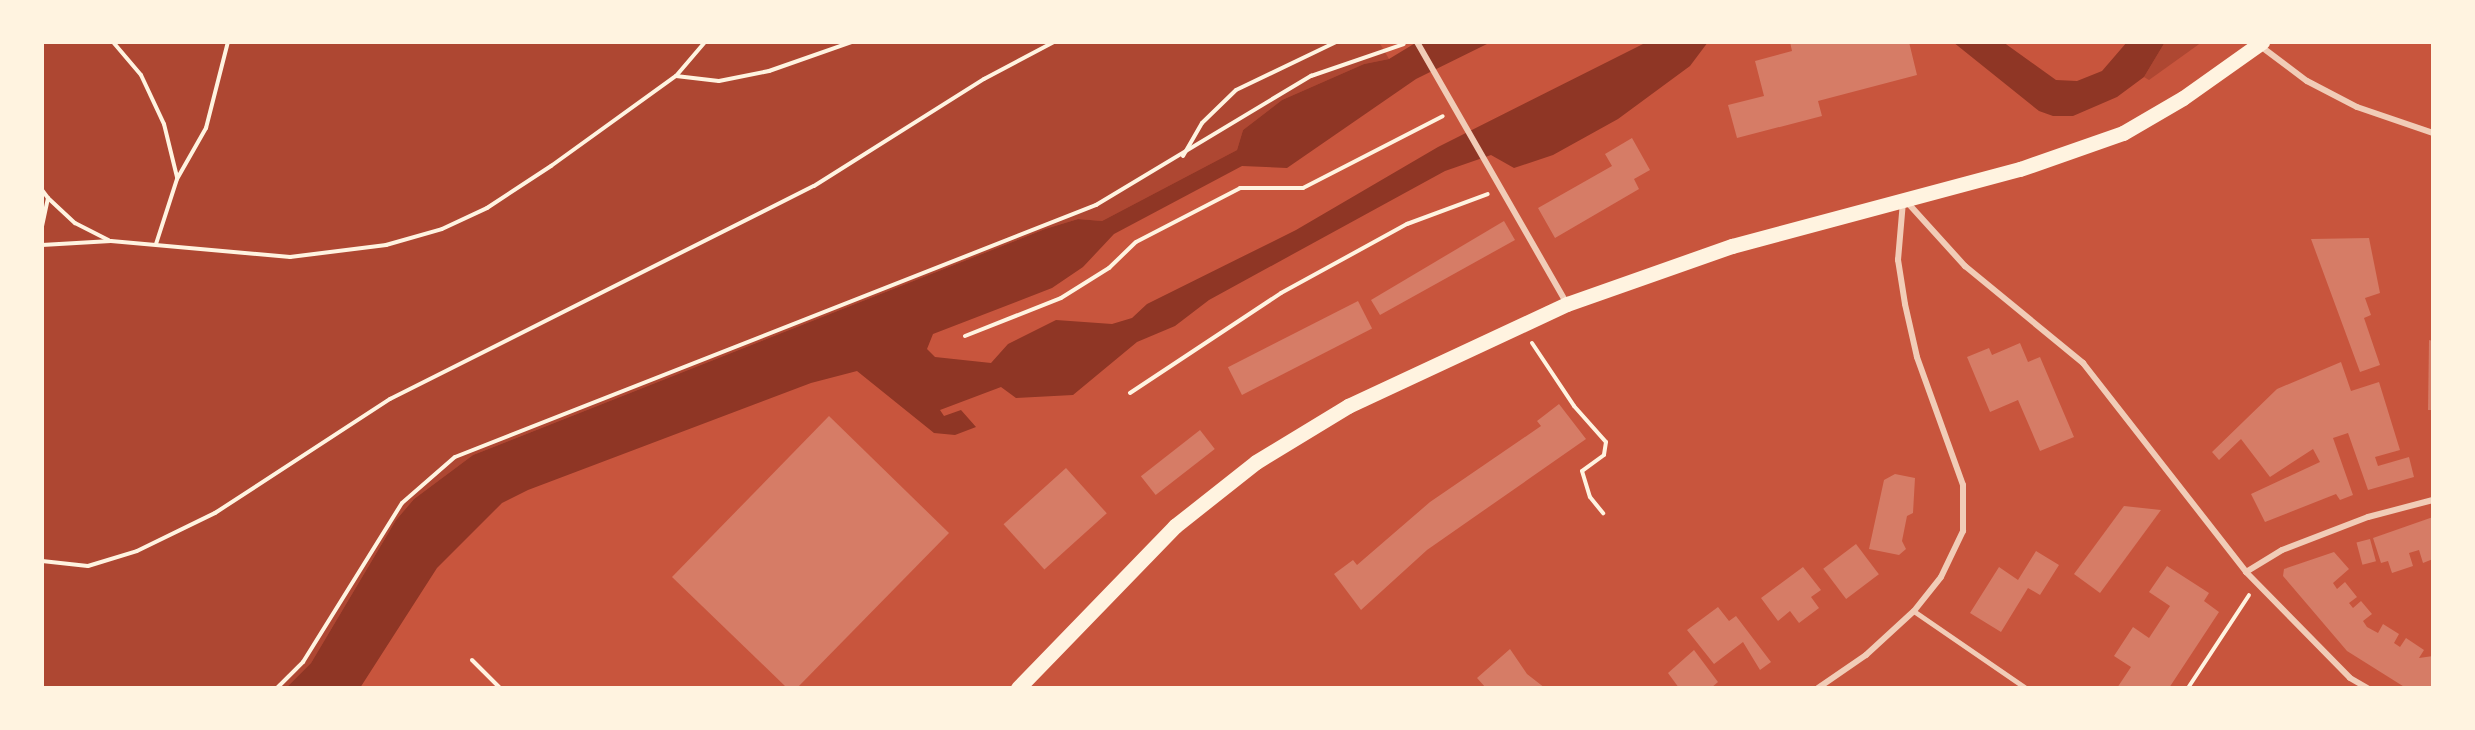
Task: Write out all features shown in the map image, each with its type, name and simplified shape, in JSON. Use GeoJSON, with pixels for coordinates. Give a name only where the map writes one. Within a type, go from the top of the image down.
{"type":"FeatureCollection","features":[{"type":"Feature","properties":{"kind":"main road"},"geometry":{"type":"LineString","coordinates":[[1018,688],[1175,526],[1256,462],[1348,406],[1567,304],[1732,246],[1903,198],[2020,169],[2123,133],[2260,43]]}},
{"type":"Feature","properties":{"kind":"street"},"geometry":{"type":"LineString","coordinates":[[1417,42],[1567,304]]}},
{"type":"Feature","properties":{"kind":"street"},"geometry":{"type":"LineString","coordinates":[[2260,43],[2307,81],[2357,107],[2433,133]]}},
{"type":"Feature","properties":{"kind":"street"},"geometry":{"type":"LineString","coordinates":[[1903,198],[1965,266],[2083,363],[2246,572],[2350,678],[2367,688]]}},
{"type":"Feature","properties":{"kind":"street"},"geometry":{"type":"LineString","coordinates":[[1818,688],[1866,655],[1914,611],[1955,555],[1965,508],[1951,442],[1917,357],[1905,304],[1898,260],[1903,198]]}},
{"type":"Feature","properties":{"kind":"street"},"geometry":{"type":"LineString","coordinates":[[2246,572],[2282,550],[2358,521],[2433,500]]}},
{"type":"Feature","properties":{"kind":"lane"},"geometry":{"type":"LineString","coordinates":[[1914,611],[2026,688]]}},
{"type":"Feature","properties":{"kind":"path"},"geometry":{"type":"LineString","coordinates":[[113,42],[141,75],[164,124],[177,179]]}},
{"type":"Feature","properties":{"kind":"path"},"geometry":{"type":"LineString","coordinates":[[156,244],[177,179],[206,128],[228,42]]}},
{"type":"Feature","properties":{"kind":"path"},"geometry":{"type":"LineString","coordinates":[[42,245],[111,241],[290,257],[386,245],[442,229],[496,202],[676,76],[705,42]]}},
{"type":"Feature","properties":{"kind":"path"},"geometry":{"type":"LineString","coordinates":[[676,76],[719,81],[852,42]]}},
{"type":"Feature","properties":{"kind":"path"},"geometry":{"type":"LineString","coordinates":[[42,561],[88,566],[137,551],[215,513],[390,399],[814,186],[984,79],[1054,42]]}},
{"type":"Feature","properties":{"kind":"path"},"geometry":{"type":"LineString","coordinates":[[1183,156],[1202,123],[1236,90],[1336,42]]}},
{"type":"Feature","properties":{"kind":"path"},"geometry":{"type":"LineString","coordinates":[[277,688],[303,662],[402,503],[455,457],[1096,205],[1183,156],[1311,76],[1407,42]]}},
{"type":"Feature","properties":{"kind":"path"},"geometry":{"type":"LineString","coordinates":[[965,336],[1061,298],[1109,268],[1136,242],[1240,188],[1304,188],[1456,108]]}},
{"type":"Feature","properties":{"kind":"path"},"geometry":{"type":"LineString","coordinates":[[1130,393],[1281,293],[1388,234],[1503,189]]}},
{"type":"Feature","properties":{"kind":"path"},"geometry":{"type":"LineString","coordinates":[[42,190],[75,223],[111,241]]}},
{"type":"Feature","properties":{"kind":"path"},"geometry":{"type":"LineString","coordinates":[[42,227],[48,198]]}},
{"type":"Feature","properties":{"kind":"path"},"geometry":{"type":"LineString","coordinates":[[1534,347],[1606,442],[1604,455],[1582,471],[1590,497],[1603,513]]}},
{"type":"Feature","properties":{"kind":"path"},"geometry":{"type":"LineString","coordinates":[[2188,688],[2249,596],[2261,586]]}},
{"type":"Feature","properties":{"kind":"path"},"geometry":{"type":"LineString","coordinates":[[472,660],[500,688]]}},
{"type":"Feature","properties":{"kind":"shaded area"},"geometry":{"type":"Polygon","coordinates":[[[42,42],[1379,42],[1389,59],[1364,64],[1282,100],[1243,130],[1237,150],[1102,221],[1078,219],[1045,229],[473,455],[414,499],[396,520],[311,663],[286,688],[42,688],[42,42]]]}},
{"type":"Feature","properties":{"kind":"shaded area"},"geometry":{"type":"Polygon","coordinates":[[[1417,42],[1491,42],[1416,79],[1287,168],[1242,166],[1114,234],[1083,267],[1052,288],[933,334],[927,349],[935,357],[991,363],[1008,344],[1056,320],[1112,324],[1132,318],[1147,304],[1296,230],[1438,147],[1647,42],[1708,42],[1690,66],[1618,119],[1553,155],[1514,168],[1491,155],[1445,171],[1209,300],[1175,326],[1137,342],[1073,395],[1016,398],[1001,387],[940,410],[944,416],[961,410],[976,427],[955,435],[934,433],[857,371],[811,383],[528,490],[502,503],[437,568],[360,688],[286,688],[311,663],[396,520],[414,499],[473,455],[1045,229],[1078,219],[1102,221],[1237,150],[1243,130],[1282,100],[1364,64],[1389,59],[1417,42]]]}},
{"type":"Feature","properties":{"kind":"shaded area"},"geometry":{"type":"Polygon","coordinates":[[[1953,42],[2003,42],[2056,80],[2077,81],[2102,71],[2127,42],[2165,42],[2144,77],[2117,97],[2073,116],[2053,116],[2039,111],[1953,42]]]}},
{"type":"Feature","properties":{"kind":"shaded area"},"geometry":{"type":"Polygon","coordinates":[[[2165,42],[2202,42],[2149,80],[2144,77],[2165,42]]]}},
{"type":"Feature","properties":{"kind":"building"},"geometry":{"type":"Polygon","coordinates":[[[1790,42],[1909,42],[1917,75],[1818,101],[1822,116],[1737,138],[1728,105],[1764,96],[1755,61],[1792,51],[1790,42]]]}},
{"type":"Feature","properties":{"kind":"building"},"geometry":{"type":"Polygon","coordinates":[[[1632,138],[1650,170],[1634,179],[1639,189],[1555,238],[1538,208],[1612,166],[1605,154],[1632,138]]]}},
{"type":"Feature","properties":{"kind":"building"},"geometry":{"type":"Polygon","coordinates":[[[1504,221],[1515,240],[1380,315],[1371,300],[1504,221]]]}},
{"type":"Feature","properties":{"kind":"building"},"geometry":{"type":"Polygon","coordinates":[[[2369,238],[2380,293],[2365,298],[2371,315],[2364,318],[2380,365],[2360,372],[2311,239],[2369,238]]]}},
{"type":"Feature","properties":{"kind":"building"},"geometry":{"type":"Polygon","coordinates":[[[1358,301],[1372,329],[1242,395],[1228,367],[1358,301]]]}},
{"type":"Feature","properties":{"kind":"building"},"geometry":{"type":"Polygon","coordinates":[[[2429,340],[2433,341],[2433,410],[2428,410],[2429,340]]]}},
{"type":"Feature","properties":{"kind":"building"},"geometry":{"type":"Polygon","coordinates":[[[2020,343],[2028,362],[2040,357],[2074,437],[2040,451],[2018,400],[1990,412],[1967,357],[1989,348],[1992,355],[2020,343]]]}},
{"type":"Feature","properties":{"kind":"building"},"geometry":{"type":"Polygon","coordinates":[[[2341,362],[2351,391],[2379,382],[2400,450],[2375,457],[2378,466],[2409,457],[2414,477],[2368,490],[2348,433],[2333,438],[2353,495],[2340,500],[2336,494],[2265,522],[2251,494],[2320,462],[2313,449],[2270,477],[2241,439],[2219,460],[2212,452],[2277,389],[2341,362]]]}},
{"type":"Feature","properties":{"kind":"building"},"geometry":{"type":"Polygon","coordinates":[[[1559,404],[1586,439],[1427,550],[1361,610],[1334,574],[1353,560],[1357,565],[1430,502],[1541,426],[1537,421],[1559,404]]]}},
{"type":"Feature","properties":{"kind":"building"},"geometry":{"type":"Polygon","coordinates":[[[829,416],[949,533],[797,688],[787,688],[672,577],[829,416]]]}},
{"type":"Feature","properties":{"kind":"building"},"geometry":{"type":"Polygon","coordinates":[[[1200,430],[1215,449],[1156,495],[1141,476],[1200,430]]]}},
{"type":"Feature","properties":{"kind":"building"},"geometry":{"type":"Polygon","coordinates":[[[1066,468],[1107,513],[1044,570],[1004,524],[1066,468]]]}},
{"type":"Feature","properties":{"kind":"building"},"geometry":{"type":"Polygon","coordinates":[[[1895,474],[1915,478],[1913,513],[1907,516],[1902,541],[1906,549],[1899,555],[1869,549],[1884,480],[1895,474]]]}},
{"type":"Feature","properties":{"kind":"building"},"geometry":{"type":"Polygon","coordinates":[[[2124,506],[2161,510],[2100,593],[2074,574],[2124,506]]]}},
{"type":"Feature","properties":{"kind":"building"},"geometry":{"type":"Polygon","coordinates":[[[2433,517],[2433,559],[2423,563],[2419,550],[2409,553],[2413,566],[2392,573],[2388,561],[2381,563],[2373,538],[2433,517]]]}},
{"type":"Feature","properties":{"kind":"building"},"geometry":{"type":"Polygon","coordinates":[[[2370,539],[2376,561],[2362,565],[2356,543],[2370,539]]]}},
{"type":"Feature","properties":{"kind":"building"},"geometry":{"type":"Polygon","coordinates":[[[1856,544],[1879,574],[1846,599],[1823,569],[1856,544]]]}},
{"type":"Feature","properties":{"kind":"building"},"geometry":{"type":"Polygon","coordinates":[[[2036,551],[2059,565],[2040,595],[2028,588],[2001,632],[1970,613],[1999,567],[2018,580],[2036,551]]]}},
{"type":"Feature","properties":{"kind":"building"},"geometry":{"type":"Polygon","coordinates":[[[2334,552],[2349,569],[2333,583],[2337,589],[2345,582],[2357,597],[2349,603],[2353,608],[2361,601],[2372,614],[2363,621],[2367,627],[2378,633],[2383,624],[2399,634],[2394,643],[2400,647],[2406,638],[2424,650],[2419,658],[2433,656],[2433,688],[2406,688],[2347,651],[2283,576],[2284,569],[2334,552]]]}},
{"type":"Feature","properties":{"kind":"building"},"geometry":{"type":"Polygon","coordinates":[[[2167,566],[2209,593],[2204,601],[2219,612],[2169,688],[2117,688],[2131,667],[2114,656],[2133,627],[2149,638],[2170,606],[2149,592],[2167,566]]]}},
{"type":"Feature","properties":{"kind":"building"},"geometry":{"type":"Polygon","coordinates":[[[1803,567],[1821,590],[1811,597],[1819,608],[1799,623],[1790,611],[1778,621],[1761,598],[1803,567]]]}},
{"type":"Feature","properties":{"kind":"building"},"geometry":{"type":"Polygon","coordinates":[[[1718,607],[1729,621],[1736,616],[1771,662],[1760,670],[1743,642],[1714,664],[1687,630],[1718,607]]]}},
{"type":"Feature","properties":{"kind":"building"},"geometry":{"type":"Polygon","coordinates":[[[1510,649],[1527,674],[1545,688],[1486,688],[1477,678],[1510,649]]]}},
{"type":"Feature","properties":{"kind":"building"},"geometry":{"type":"Polygon","coordinates":[[[1694,650],[1718,682],[1711,688],[1679,688],[1668,673],[1694,650]]]}}]}
